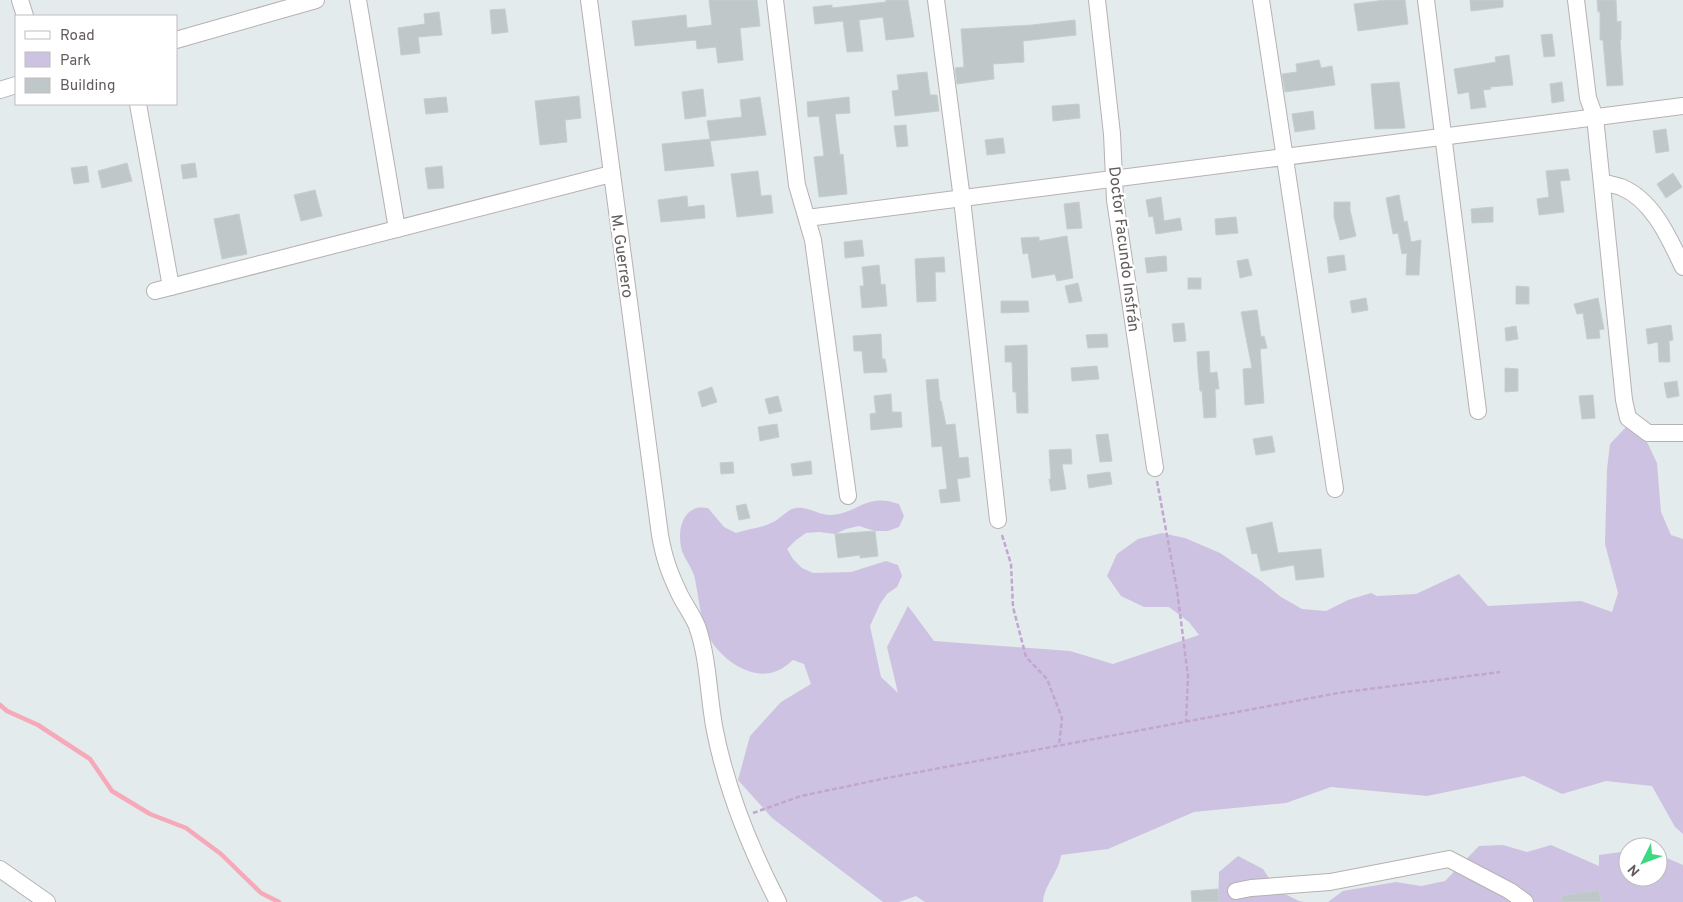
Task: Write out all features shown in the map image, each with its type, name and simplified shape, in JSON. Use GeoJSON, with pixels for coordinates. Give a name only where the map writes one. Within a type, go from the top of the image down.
{"type":"FeatureCollection","features":[{"type":"Feature","properties":{"kind":"street"},"geometry":{"type":"LineString","coordinates":[[20,0],[25,15]]}},
{"type":"Feature","properties":{"kind":"street"},"geometry":{"type":"LineString","coordinates":[[178,39],[316,0]]}},
{"type":"Feature","properties":{"kind":"street"},"geometry":{"type":"LineString","coordinates":[[358,0],[397,229]]}},
{"type":"Feature","properties":{"kind":"street","name":"M. Guerrero"},"geometry":{"type":"LineString","coordinates":[[588,0],[665,562],[697,626],[707,668],[715,731],[730,791],[745,834],[778,902]]}},
{"type":"Feature","properties":{"kind":"street"},"geometry":{"type":"LineString","coordinates":[[775,0],[797,185],[813,240],[848,496]]}},
{"type":"Feature","properties":{"kind":"street"},"geometry":{"type":"LineString","coordinates":[[936,0],[962,198],[998,520]]}},
{"type":"Feature","properties":{"kind":"street","name":"Doctor Facundo Insfrán"},"geometry":{"type":"LineString","coordinates":[[1097,0],[1112,134],[1115,200],[1155,468]]}},
{"type":"Feature","properties":{"kind":"street"},"geometry":{"type":"LineString","coordinates":[[1261,0],[1335,489]]}},
{"type":"Feature","properties":{"kind":"street"},"geometry":{"type":"LineString","coordinates":[[1426,0],[1478,411]]}},
{"type":"Feature","properties":{"kind":"street"},"geometry":{"type":"LineString","coordinates":[[1576,0],[1588,98],[1595,117],[1624,400],[1628,418],[1648,433],[1683,433]]}},
{"type":"Feature","properties":{"kind":"street"},"geometry":{"type":"LineString","coordinates":[[0,90],[15,85]]}},
{"type":"Feature","properties":{"kind":"street"},"geometry":{"type":"LineString","coordinates":[[138,105],[172,287]]}},
{"type":"Feature","properties":{"kind":"street"},"geometry":{"type":"LineString","coordinates":[[807,218],[1683,106]]}},
{"type":"Feature","properties":{"kind":"street"},"geometry":{"type":"LineString","coordinates":[[155,291],[611,174]]}},
{"type":"Feature","properties":{"kind":"street"},"geometry":{"type":"LineString","coordinates":[[1602,182],[1622,188],[1640,200],[1661,223],[1683,266]]}},
{"type":"Feature","properties":{"kind":"street"},"geometry":{"type":"LineString","coordinates":[[1236,891],[1251,888],[1330,882],[1449,859],[1510,891],[1525,902]]}},
{"type":"Feature","properties":{"kind":"street"},"geometry":{"type":"LineString","coordinates":[[0,869],[47,902]]}},
{"type":"Feature","properties":{"kind":"path"},"geometry":{"type":"LineString","coordinates":[[1155,468],[1177,590],[1186,657],[1188,676],[1186,722]]}},
{"type":"Feature","properties":{"kind":"path"},"geometry":{"type":"LineString","coordinates":[[998,520],[1011,564],[1013,607],[1026,657],[1047,679],[1062,718],[1059,746]]}},
{"type":"Feature","properties":{"kind":"path"},"geometry":{"type":"LineString","coordinates":[[740,820],[748,815],[802,796],[887,778],[1338,693],[1500,672]]}},
{"type":"Feature","properties":{"kind":"green space"},"geometry":{"type":"Polygon","coordinates":[[[1627,426],[1647,442],[1657,463],[1661,512],[1671,535],[1683,539],[1683,834],[1675,827],[1652,786],[1606,781],[1562,794],[1524,776],[1427,796],[1331,787],[1286,803],[1194,812],[1108,849],[1061,855],[1043,902],[925,902],[916,896],[899,902],[883,902],[772,818],[738,780],[750,736],[781,702],[811,684],[804,664],[793,660],[782,669],[774,672],[755,673],[735,665],[713,643],[703,620],[694,575],[683,554],[680,539],[683,520],[686,515],[697,508],[708,508],[724,527],[736,533],[769,524],[789,510],[797,508],[830,515],[840,514],[869,502],[887,501],[899,504],[904,516],[899,527],[888,531],[875,531],[859,526],[835,534],[806,533],[787,549],[802,568],[813,573],[851,572],[886,561],[898,565],[902,576],[897,587],[887,594],[880,604],[870,626],[881,677],[898,693],[887,647],[908,606],[934,641],[1070,651],[1113,664],[1199,635],[1189,622],[1169,607],[1144,607],[1121,596],[1107,576],[1117,554],[1138,539],[1162,533],[1185,538],[1220,553],[1281,597],[1302,609],[1326,611],[1348,600],[1371,593],[1377,596],[1416,594],[1459,574],[1488,606],[1581,601],[1612,612],[1618,593],[1605,544],[1607,469],[1610,444],[1627,426]]]}},
{"type":"Feature","properties":{"kind":"green space"},"geometry":{"type":"Polygon","coordinates":[[[1503,845],[1527,852],[1551,845],[1599,866],[1599,855],[1618,852],[1618,887],[1668,887],[1668,858],[1683,865],[1683,902],[1328,902],[1343,891],[1396,882],[1421,886],[1445,881],[1479,846],[1503,845]]]}},
{"type":"Feature","properties":{"kind":"green space"},"geometry":{"type":"Polygon","coordinates":[[[1238,856],[1263,869],[1277,890],[1305,902],[1218,902],[1219,872],[1238,856]]]}},
{"type":"Feature","properties":{"kind":"building"},"geometry":{"type":"Polygon","coordinates":[[[709,0],[757,0],[760,26],[740,28],[743,60],[718,63],[716,47],[697,49],[696,40],[635,46],[632,21],[686,15],[687,28],[712,25],[709,0]]]}},
{"type":"Feature","properties":{"kind":"building"},"geometry":{"type":"Polygon","coordinates":[[[886,0],[908,0],[914,37],[886,40],[883,17],[859,20],[863,51],[847,52],[843,21],[815,24],[813,7],[832,5],[832,8],[886,2],[886,0]]]}},
{"type":"Feature","properties":{"kind":"building"},"geometry":{"type":"Polygon","coordinates":[[[1385,0],[1405,0],[1408,24],[1358,31],[1354,4],[1385,0]]]}},
{"type":"Feature","properties":{"kind":"building"},"geometry":{"type":"Polygon","coordinates":[[[1470,0],[1503,0],[1503,7],[1471,11],[1470,0]]]}},
{"type":"Feature","properties":{"kind":"building"},"geometry":{"type":"Polygon","coordinates":[[[1597,0],[1616,0],[1617,22],[1621,21],[1620,40],[1623,85],[1607,86],[1603,40],[1600,40],[1600,12],[1598,12],[1597,0]]]}},
{"type":"Feature","properties":{"kind":"building"},"geometry":{"type":"Polygon","coordinates":[[[505,9],[508,32],[492,34],[490,10],[505,9]]]}},
{"type":"Feature","properties":{"kind":"building"},"geometry":{"type":"Polygon","coordinates":[[[439,12],[442,35],[418,37],[420,53],[401,55],[398,28],[425,24],[424,14],[439,12]]]}},
{"type":"Feature","properties":{"kind":"building"},"geometry":{"type":"Polygon","coordinates":[[[1075,20],[1076,35],[1023,41],[1024,62],[993,64],[994,79],[957,84],[955,68],[964,67],[961,29],[1032,25],[1075,20]]]}},
{"type":"Feature","properties":{"kind":"building"},"geometry":{"type":"Polygon","coordinates":[[[1552,34],[1555,56],[1544,57],[1541,35],[1552,34]]]}},
{"type":"Feature","properties":{"kind":"building"},"geometry":{"type":"Polygon","coordinates":[[[1509,55],[1513,85],[1490,87],[1491,89],[1483,90],[1486,107],[1471,109],[1469,92],[1458,94],[1454,69],[1496,62],[1495,57],[1509,55]]]}},
{"type":"Feature","properties":{"kind":"building"},"geometry":{"type":"Polygon","coordinates":[[[1319,60],[1321,68],[1332,66],[1335,85],[1285,92],[1282,74],[1297,72],[1296,64],[1319,60]]]}},
{"type":"Feature","properties":{"kind":"building"},"geometry":{"type":"Polygon","coordinates":[[[927,72],[930,95],[937,95],[939,111],[895,116],[892,91],[899,90],[897,75],[927,72]]]}},
{"type":"Feature","properties":{"kind":"building"},"geometry":{"type":"Polygon","coordinates":[[[1399,82],[1405,128],[1375,129],[1371,84],[1399,82]]]}},
{"type":"Feature","properties":{"kind":"building"},"geometry":{"type":"Polygon","coordinates":[[[1562,82],[1564,101],[1552,103],[1550,84],[1562,82]]]}},
{"type":"Feature","properties":{"kind":"building"},"geometry":{"type":"Polygon","coordinates":[[[703,89],[706,116],[685,119],[682,92],[703,89]]]}},
{"type":"Feature","properties":{"kind":"building"},"geometry":{"type":"Polygon","coordinates":[[[579,96],[581,118],[565,120],[567,142],[540,145],[535,101],[579,96]]]}},
{"type":"Feature","properties":{"kind":"building"},"geometry":{"type":"Polygon","coordinates":[[[446,97],[448,112],[426,114],[424,99],[446,97]]]}},
{"type":"Feature","properties":{"kind":"building"},"geometry":{"type":"Polygon","coordinates":[[[760,97],[766,135],[710,141],[714,166],[665,171],[662,144],[710,139],[707,121],[742,117],[740,100],[760,97]]]}},
{"type":"Feature","properties":{"kind":"building"},"geometry":{"type":"Polygon","coordinates":[[[849,97],[850,113],[835,114],[840,155],[843,154],[847,194],[819,197],[814,157],[824,156],[819,116],[808,117],[807,102],[849,97]]]}},
{"type":"Feature","properties":{"kind":"building"},"geometry":{"type":"Polygon","coordinates":[[[1079,104],[1080,118],[1053,121],[1052,106],[1079,104]]]}},
{"type":"Feature","properties":{"kind":"building"},"geometry":{"type":"Polygon","coordinates":[[[1313,111],[1315,129],[1295,132],[1292,114],[1313,111]]]}},
{"type":"Feature","properties":{"kind":"building"},"geometry":{"type":"Polygon","coordinates":[[[906,125],[908,146],[897,147],[894,126],[906,125]]]}},
{"type":"Feature","properties":{"kind":"building"},"geometry":{"type":"Polygon","coordinates":[[[1666,129],[1669,151],[1656,153],[1653,131],[1666,129]]]}},
{"type":"Feature","properties":{"kind":"building"},"geometry":{"type":"Polygon","coordinates":[[[1003,138],[1005,153],[987,155],[985,140],[1003,138]]]}},
{"type":"Feature","properties":{"kind":"building"},"geometry":{"type":"Polygon","coordinates":[[[127,163],[132,181],[102,188],[98,171],[127,163]]]}},
{"type":"Feature","properties":{"kind":"building"},"geometry":{"type":"Polygon","coordinates":[[[195,163],[197,177],[183,179],[181,165],[195,163]]]}},
{"type":"Feature","properties":{"kind":"building"},"geometry":{"type":"Polygon","coordinates":[[[87,166],[89,182],[74,184],[71,168],[87,166]]]}},
{"type":"Feature","properties":{"kind":"building"},"geometry":{"type":"Polygon","coordinates":[[[442,166],[444,188],[428,189],[425,168],[442,166]]]}},
{"type":"Feature","properties":{"kind":"building"},"geometry":{"type":"Polygon","coordinates":[[[1568,169],[1570,180],[1560,181],[1564,212],[1539,215],[1537,199],[1549,197],[1546,171],[1568,169]]]}},
{"type":"Feature","properties":{"kind":"building"},"geometry":{"type":"Polygon","coordinates":[[[758,171],[761,196],[771,195],[773,213],[737,217],[731,174],[758,171]]]}},
{"type":"Feature","properties":{"kind":"building"},"geometry":{"type":"Polygon","coordinates":[[[1673,173],[1682,187],[1666,198],[1657,184],[1673,173]]]}},
{"type":"Feature","properties":{"kind":"building"},"geometry":{"type":"Polygon","coordinates":[[[315,190],[322,216],[301,221],[294,195],[315,190]]]}},
{"type":"Feature","properties":{"kind":"building"},"geometry":{"type":"Polygon","coordinates":[[[1399,195],[1404,222],[1407,221],[1411,242],[1421,240],[1419,275],[1406,275],[1407,253],[1402,254],[1398,233],[1393,234],[1386,198],[1399,195]]]}},
{"type":"Feature","properties":{"kind":"building"},"geometry":{"type":"Polygon","coordinates":[[[687,196],[688,207],[704,205],[705,218],[661,222],[658,200],[687,196]]]}},
{"type":"Feature","properties":{"kind":"building"},"geometry":{"type":"Polygon","coordinates":[[[1161,197],[1164,221],[1180,218],[1182,230],[1156,234],[1153,216],[1149,217],[1146,200],[1161,197]]]}},
{"type":"Feature","properties":{"kind":"building"},"geometry":{"type":"Polygon","coordinates":[[[1079,202],[1082,228],[1067,229],[1064,204],[1079,202]]]}},
{"type":"Feature","properties":{"kind":"building"},"geometry":{"type":"Polygon","coordinates":[[[1334,202],[1350,202],[1356,236],[1340,240],[1334,217],[1334,202]]]}},
{"type":"Feature","properties":{"kind":"building"},"geometry":{"type":"Polygon","coordinates":[[[1493,207],[1493,222],[1472,223],[1471,209],[1493,207]]]}},
{"type":"Feature","properties":{"kind":"building"},"geometry":{"type":"Polygon","coordinates":[[[239,214],[247,254],[222,259],[214,219],[239,214]]]}},
{"type":"Feature","properties":{"kind":"building"},"geometry":{"type":"Polygon","coordinates":[[[1236,217],[1238,233],[1216,235],[1215,219],[1236,217]]]}},
{"type":"Feature","properties":{"kind":"building"},"geometry":{"type":"Polygon","coordinates":[[[1067,236],[1073,278],[1057,281],[1055,274],[1032,278],[1028,253],[1023,254],[1021,238],[1039,237],[1039,241],[1067,236]]]}},
{"type":"Feature","properties":{"kind":"building"},"geometry":{"type":"Polygon","coordinates":[[[862,240],[864,256],[845,258],[844,242],[862,240]]]}},
{"type":"Feature","properties":{"kind":"building"},"geometry":{"type":"Polygon","coordinates":[[[1344,255],[1346,270],[1329,273],[1327,257],[1344,255]]]}},
{"type":"Feature","properties":{"kind":"building"},"geometry":{"type":"Polygon","coordinates":[[[1166,256],[1167,271],[1147,273],[1145,258],[1166,256]]]}},
{"type":"Feature","properties":{"kind":"building"},"geometry":{"type":"Polygon","coordinates":[[[944,257],[945,272],[935,272],[936,301],[917,302],[915,259],[944,257]]]}},
{"type":"Feature","properties":{"kind":"building"},"geometry":{"type":"Polygon","coordinates":[[[1248,259],[1252,275],[1240,278],[1237,261],[1248,259]]]}},
{"type":"Feature","properties":{"kind":"building"},"geometry":{"type":"Polygon","coordinates":[[[879,265],[881,285],[885,284],[887,306],[862,308],[860,286],[864,286],[862,267],[879,265]]]}},
{"type":"Feature","properties":{"kind":"building"},"geometry":{"type":"Polygon","coordinates":[[[1188,278],[1201,278],[1201,289],[1188,289],[1188,278]]]}},
{"type":"Feature","properties":{"kind":"building"},"geometry":{"type":"Polygon","coordinates":[[[1078,283],[1082,301],[1069,303],[1065,286],[1078,283]]]}},
{"type":"Feature","properties":{"kind":"building"},"geometry":{"type":"Polygon","coordinates":[[[1516,286],[1529,287],[1529,304],[1516,304],[1516,286]]]}},
{"type":"Feature","properties":{"kind":"building"},"geometry":{"type":"Polygon","coordinates":[[[1366,298],[1368,310],[1352,313],[1350,301],[1366,298]]]}},
{"type":"Feature","properties":{"kind":"building"},"geometry":{"type":"Polygon","coordinates":[[[1598,298],[1604,329],[1599,330],[1600,338],[1587,339],[1583,313],[1577,314],[1574,304],[1598,298]]]}},
{"type":"Feature","properties":{"kind":"building"},"geometry":{"type":"Polygon","coordinates":[[[1001,301],[1028,301],[1029,312],[1001,313],[1001,301]]]}},
{"type":"Feature","properties":{"kind":"building"},"geometry":{"type":"Polygon","coordinates":[[[1257,310],[1261,337],[1264,336],[1267,348],[1260,349],[1264,403],[1245,405],[1243,369],[1252,368],[1241,312],[1257,310]]]}},
{"type":"Feature","properties":{"kind":"building"},"geometry":{"type":"Polygon","coordinates":[[[1184,323],[1186,341],[1174,342],[1172,324],[1184,323]]]}},
{"type":"Feature","properties":{"kind":"building"},"geometry":{"type":"Polygon","coordinates":[[[1671,325],[1673,340],[1669,341],[1670,362],[1659,362],[1658,342],[1648,344],[1646,329],[1671,325]]]}},
{"type":"Feature","properties":{"kind":"building"},"geometry":{"type":"Polygon","coordinates":[[[1516,326],[1518,339],[1506,341],[1505,328],[1516,326]]]}},
{"type":"Feature","properties":{"kind":"building"},"geometry":{"type":"Polygon","coordinates":[[[881,334],[882,359],[885,359],[887,372],[864,373],[862,351],[854,351],[853,336],[881,334]]]}},
{"type":"Feature","properties":{"kind":"building"},"geometry":{"type":"Polygon","coordinates":[[[1107,334],[1108,347],[1088,348],[1086,335],[1107,334]]]}},
{"type":"Feature","properties":{"kind":"building"},"geometry":{"type":"Polygon","coordinates":[[[1027,345],[1028,413],[1017,413],[1016,392],[1013,392],[1012,362],[1005,362],[1005,346],[1027,345]]]}},
{"type":"Feature","properties":{"kind":"building"},"geometry":{"type":"Polygon","coordinates":[[[1209,351],[1210,373],[1217,372],[1219,389],[1215,389],[1216,417],[1204,418],[1197,352],[1209,351]]]}},
{"type":"Feature","properties":{"kind":"building"},"geometry":{"type":"Polygon","coordinates":[[[1097,366],[1099,379],[1072,381],[1071,368],[1097,366]]]}},
{"type":"Feature","properties":{"kind":"building"},"geometry":{"type":"Polygon","coordinates":[[[1505,368],[1518,369],[1518,391],[1505,392],[1505,368]]]}},
{"type":"Feature","properties":{"kind":"building"},"geometry":{"type":"Polygon","coordinates":[[[938,379],[940,401],[946,425],[955,424],[959,458],[968,457],[970,477],[957,479],[960,501],[941,503],[939,490],[947,489],[942,446],[932,447],[926,380],[938,379]]]}},
{"type":"Feature","properties":{"kind":"building"},"geometry":{"type":"Polygon","coordinates":[[[1677,381],[1679,396],[1667,398],[1664,383],[1677,381]]]}},
{"type":"Feature","properties":{"kind":"building"},"geometry":{"type":"Polygon","coordinates":[[[712,387],[717,402],[702,407],[698,392],[712,387]]]}},
{"type":"Feature","properties":{"kind":"building"},"geometry":{"type":"Polygon","coordinates":[[[891,394],[892,412],[901,412],[902,427],[871,430],[870,414],[876,413],[874,396],[891,394]]]}},
{"type":"Feature","properties":{"kind":"building"},"geometry":{"type":"Polygon","coordinates":[[[1593,395],[1595,418],[1582,419],[1579,396],[1593,395]]]}},
{"type":"Feature","properties":{"kind":"building"},"geometry":{"type":"Polygon","coordinates":[[[778,396],[782,411],[769,414],[765,399],[778,396]]]}},
{"type":"Feature","properties":{"kind":"building"},"geometry":{"type":"Polygon","coordinates":[[[777,424],[779,437],[760,441],[758,427],[777,424]]]}},
{"type":"Feature","properties":{"kind":"building"},"geometry":{"type":"Polygon","coordinates":[[[1108,434],[1112,461],[1100,462],[1096,435],[1108,434]]]}},
{"type":"Feature","properties":{"kind":"building"},"geometry":{"type":"Polygon","coordinates":[[[1272,436],[1275,452],[1256,455],[1253,439],[1272,436]]]}},
{"type":"Feature","properties":{"kind":"building"},"geometry":{"type":"Polygon","coordinates":[[[1071,449],[1072,464],[1062,464],[1066,489],[1051,491],[1049,450],[1071,449]]]}},
{"type":"Feature","properties":{"kind":"building"},"geometry":{"type":"Polygon","coordinates":[[[811,461],[812,474],[793,476],[791,464],[811,461]]]}},
{"type":"Feature","properties":{"kind":"building"},"geometry":{"type":"Polygon","coordinates":[[[733,462],[734,473],[721,474],[720,463],[733,462]]]}},
{"type":"Feature","properties":{"kind":"building"},"geometry":{"type":"Polygon","coordinates":[[[1110,472],[1112,484],[1089,488],[1087,475],[1110,472]]]}},
{"type":"Feature","properties":{"kind":"building"},"geometry":{"type":"Polygon","coordinates":[[[746,504],[750,518],[739,520],[736,506],[746,504]]]}},
{"type":"Feature","properties":{"kind":"building"},"geometry":{"type":"Polygon","coordinates":[[[1272,522],[1278,553],[1321,549],[1324,577],[1296,580],[1294,565],[1261,571],[1257,553],[1252,554],[1246,528],[1272,522]]]}},
{"type":"Feature","properties":{"kind":"building"},"geometry":{"type":"Polygon","coordinates":[[[875,531],[878,556],[860,558],[860,555],[838,558],[835,534],[875,531]]]}},
{"type":"Feature","properties":{"kind":"building"},"geometry":{"type":"Polygon","coordinates":[[[1218,889],[1219,902],[1192,902],[1191,891],[1218,889]]]}},
{"type":"Feature","properties":{"kind":"building"},"geometry":{"type":"Polygon","coordinates":[[[1599,890],[1601,902],[1562,902],[1561,896],[1599,890]]]}},
{"type":"Feature","properties":{"kind":"waterway"},"geometry":{"type":"LineString","coordinates":[[0,705],[7,711],[38,725],[90,759],[112,791],[150,814],[186,828],[221,854],[261,893],[279,902]]}}]}
